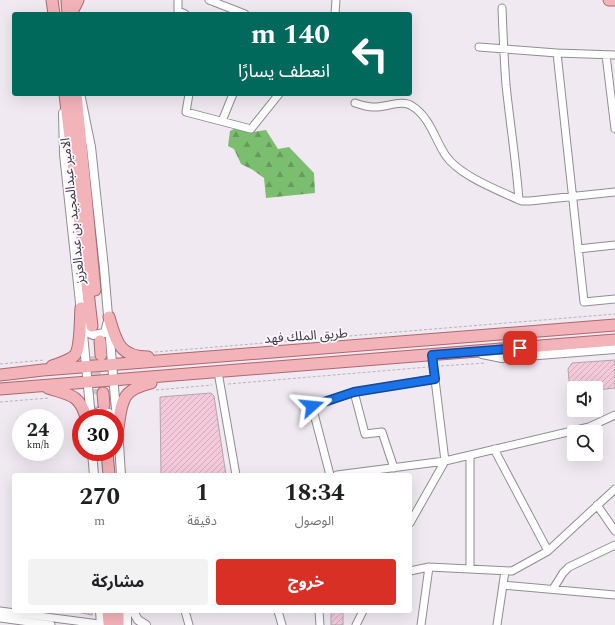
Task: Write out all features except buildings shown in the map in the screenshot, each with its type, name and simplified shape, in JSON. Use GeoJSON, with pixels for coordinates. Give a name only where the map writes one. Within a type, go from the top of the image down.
{"type":"FeatureCollection","features":[{"type":"Feature","properties":{"kind":"main road"},"geometry":{"type":"LineString","coordinates":[[67,0],[69,12]]}},
{"type":"Feature","properties":{"kind":"main road"},"geometry":{"type":"LineString","coordinates":[[70,12],[78,0]]}},
{"type":"Feature","properties":{"kind":"main road"},"geometry":{"type":"LineString","coordinates":[[609,0],[615,0]]}},
{"type":"Feature","properties":{"kind":"main road","name":"الامير عبدالمجيد بن عبدالعزيز"},"geometry":{"type":"LineString","coordinates":[[63,96],[95,326],[76,96]]}},
{"type":"Feature","properties":{"kind":"main road"},"geometry":{"type":"LineString","coordinates":[[44,365],[69,359],[76,355],[81,313]]}},
{"type":"Feature","properties":{"kind":"main road"},"geometry":{"type":"LineString","coordinates":[[109,317],[115,340],[130,354],[138,357],[197,358]]}},
{"type":"Feature","properties":{"kind":"main road","name":"طريق الملك فهد"},"geometry":{"type":"LineString","coordinates":[[0,375],[44,365],[86,367],[615,326]]}},
{"type":"Feature","properties":{"kind":"main road"},"geometry":{"type":"LineString","coordinates":[[0,390],[615,340]]}},
{"type":"Feature","properties":{"kind":"main road"},"geometry":{"type":"LineString","coordinates":[[96,341],[97,356]]}},
{"type":"Feature","properties":{"kind":"main road"},"geometry":{"type":"LineString","coordinates":[[120,409],[124,399],[131,390],[138,386],[197,374]]}},
{"type":"Feature","properties":{"kind":"main road"},"geometry":{"type":"LineString","coordinates":[[44,386],[76,398],[83,409]]}},
{"type":"Feature","properties":{"kind":"main road"},"geometry":{"type":"LineString","coordinates":[[100,394],[101,406]]}},
{"type":"Feature","properties":{"kind":"main road"},"geometry":{"type":"LineString","coordinates":[[101,461],[102,473]]}},
{"type":"Feature","properties":{"kind":"main road"},"geometry":{"type":"LineString","coordinates":[[108,461],[109,473]]}},
{"type":"Feature","properties":{"kind":"main road"},"geometry":{"type":"LineString","coordinates":[[108,613],[109,624]]}},
{"type":"Feature","properties":{"kind":"main road"},"geometry":{"type":"LineString","coordinates":[[109,624],[117,613]]}},
{"type":"Feature","properties":{"kind":"street"},"geometry":{"type":"LineString","coordinates":[[178,0],[178,11],[180,12]]}},
{"type":"Feature","properties":{"kind":"street"},"geometry":{"type":"LineString","coordinates":[[209,0],[240,12]]}},
{"type":"Feature","properties":{"kind":"street"},"geometry":{"type":"LineString","coordinates":[[334,12],[336,0]]}},
{"type":"Feature","properties":{"kind":"street"},"geometry":{"type":"LineString","coordinates":[[502,8],[503,49],[519,200]]}},
{"type":"Feature","properties":{"kind":"street"},"geometry":{"type":"LineString","coordinates":[[479,47],[557,53],[615,55]]}},
{"type":"Feature","properties":{"kind":"street"},"geometry":{"type":"LineString","coordinates":[[557,53],[584,302],[615,299]]}},
{"type":"Feature","properties":{"kind":"street"},"geometry":{"type":"LineString","coordinates":[[606,55],[615,129]]}},
{"type":"Feature","properties":{"kind":"street"},"geometry":{"type":"LineString","coordinates":[[63,96],[64,154],[91,409]]}},
{"type":"Feature","properties":{"kind":"street"},"geometry":{"type":"LineString","coordinates":[[80,96],[91,147],[109,317],[115,409]]}},
{"type":"Feature","properties":{"kind":"street"},"geometry":{"type":"LineString","coordinates":[[189,96],[186,112],[251,129],[277,96]]}},
{"type":"Feature","properties":{"kind":"street"},"geometry":{"type":"LineString","coordinates":[[222,121],[232,96]]}},
{"type":"Feature","properties":{"kind":"street"},"geometry":{"type":"LineString","coordinates":[[356,103],[372,107],[407,103],[426,119],[446,156],[462,172],[519,200],[530,201],[615,192]]}},
{"type":"Feature","properties":{"kind":"street"},"geometry":{"type":"LineString","coordinates":[[578,249],[615,245]]}},
{"type":"Feature","properties":{"kind":"street"},"geometry":{"type":"LineString","coordinates":[[81,313],[87,332],[93,335],[105,333],[109,317]]}},
{"type":"Feature","properties":{"kind":"street"},"geometry":{"type":"LineString","coordinates":[[473,352],[502,358],[615,349]]}},
{"type":"Feature","properties":{"kind":"street"},"geometry":{"type":"LineString","coordinates":[[412,519],[445,461],[432,355]]}},
{"type":"Feature","properties":{"kind":"street"},"geometry":{"type":"LineString","coordinates":[[218,372],[236,473]]}},
{"type":"Feature","properties":{"kind":"street"},"geometry":{"type":"LineString","coordinates":[[329,473],[312,406],[354,392],[435,379]]}},
{"type":"Feature","properties":{"kind":"street"},"geometry":{"type":"LineString","coordinates":[[354,392],[365,434],[382,432],[394,468]]}},
{"type":"Feature","properties":{"kind":"street"},"geometry":{"type":"LineString","coordinates":[[356,473],[445,461],[589,427],[615,415]]}},
{"type":"Feature","properties":{"kind":"street"},"geometry":{"type":"LineString","coordinates":[[494,449],[548,551]]}},
{"type":"Feature","properties":{"kind":"street"},"geometry":{"type":"LineString","coordinates":[[470,455],[470,568]]}},
{"type":"Feature","properties":{"kind":"street"},"geometry":{"type":"LineString","coordinates":[[93,461],[94,473]]}},
{"type":"Feature","properties":{"kind":"street"},"geometry":{"type":"LineString","coordinates":[[120,461],[121,473]]}},
{"type":"Feature","properties":{"kind":"street"},"geometry":{"type":"LineString","coordinates":[[412,571],[429,567],[512,571],[548,551],[615,489]]}},
{"type":"Feature","properties":{"kind":"street"},"geometry":{"type":"LineString","coordinates":[[597,505],[615,531]]}},
{"type":"Feature","properties":{"kind":"street"},"geometry":{"type":"LineString","coordinates":[[553,589],[563,573],[569,567],[615,545]]}},
{"type":"Feature","properties":{"kind":"street"},"geometry":{"type":"LineString","coordinates":[[421,625],[429,567]]}},
{"type":"Feature","properties":{"kind":"street"},"geometry":{"type":"LineString","coordinates":[[497,625],[504,571]]}},
{"type":"Feature","properties":{"kind":"street"},"geometry":{"type":"LineString","coordinates":[[503,585],[615,594]]}},
{"type":"Feature","properties":{"kind":"street"},"geometry":{"type":"LineString","coordinates":[[0,611],[12,612]]}},
{"type":"Feature","properties":{"kind":"street"},"geometry":{"type":"LineString","coordinates":[[17,613],[109,624],[124,613]]}},
{"type":"Feature","properties":{"kind":"street"},"geometry":{"type":"LineString","coordinates":[[101,613],[109,624]]}},
{"type":"Feature","properties":{"kind":"street"},"geometry":{"type":"LineString","coordinates":[[134,613],[138,620],[146,625]]}},
{"type":"Feature","properties":{"kind":"street"},"geometry":{"type":"LineString","coordinates":[[186,613],[189,625]]}},
{"type":"Feature","properties":{"kind":"street"},"geometry":{"type":"LineString","coordinates":[[279,613],[282,625]]}},
{"type":"Feature","properties":{"kind":"street"},"geometry":{"type":"LineString","coordinates":[[319,613],[320,625]]}},
{"type":"Feature","properties":{"kind":"street"},"geometry":{"type":"LineString","coordinates":[[356,625],[362,613]]}},
{"type":"Feature","properties":{"kind":"street"},"geometry":{"type":"LineString","coordinates":[[0,618],[51,625]]}},
{"type":"Feature","properties":{"kind":"path"},"geometry":{"type":"LineString","coordinates":[[155,352],[615,314]]}},
{"type":"Feature","properties":{"kind":"path"},"geometry":{"type":"LineString","coordinates":[[152,390],[486,362]]}},
{"type":"Feature","properties":{"kind":"path"},"geometry":{"type":"LineString","coordinates":[[0,364],[44,365]]}},
{"type":"Feature","properties":{"kind":"path"},"geometry":{"type":"LineString","coordinates":[[0,402],[50,398]]}},
{"type":"Feature","properties":{"kind":"green space"},"geometry":{"type":"Polygon","coordinates":[[[236,128],[252,132],[266,130],[278,149],[289,147],[314,173],[315,193],[266,198],[264,178],[241,164],[234,149],[228,146],[230,131],[236,128]]]}},
{"type":"Feature","properties":{"kind":"tunnel"},"geometry":{"type":"LineString","coordinates":[[92,326],[93,342]]}},
{"type":"Feature","properties":{"kind":"tunnel"},"geometry":{"type":"LineString","coordinates":[[94,356],[97,394]]}},
{"type":"Feature","properties":{"kind":"route"},"geometry":{"type":"LineString","coordinates":[[312,406],[354,392],[435,379],[432,355],[520,348]]}}]}
